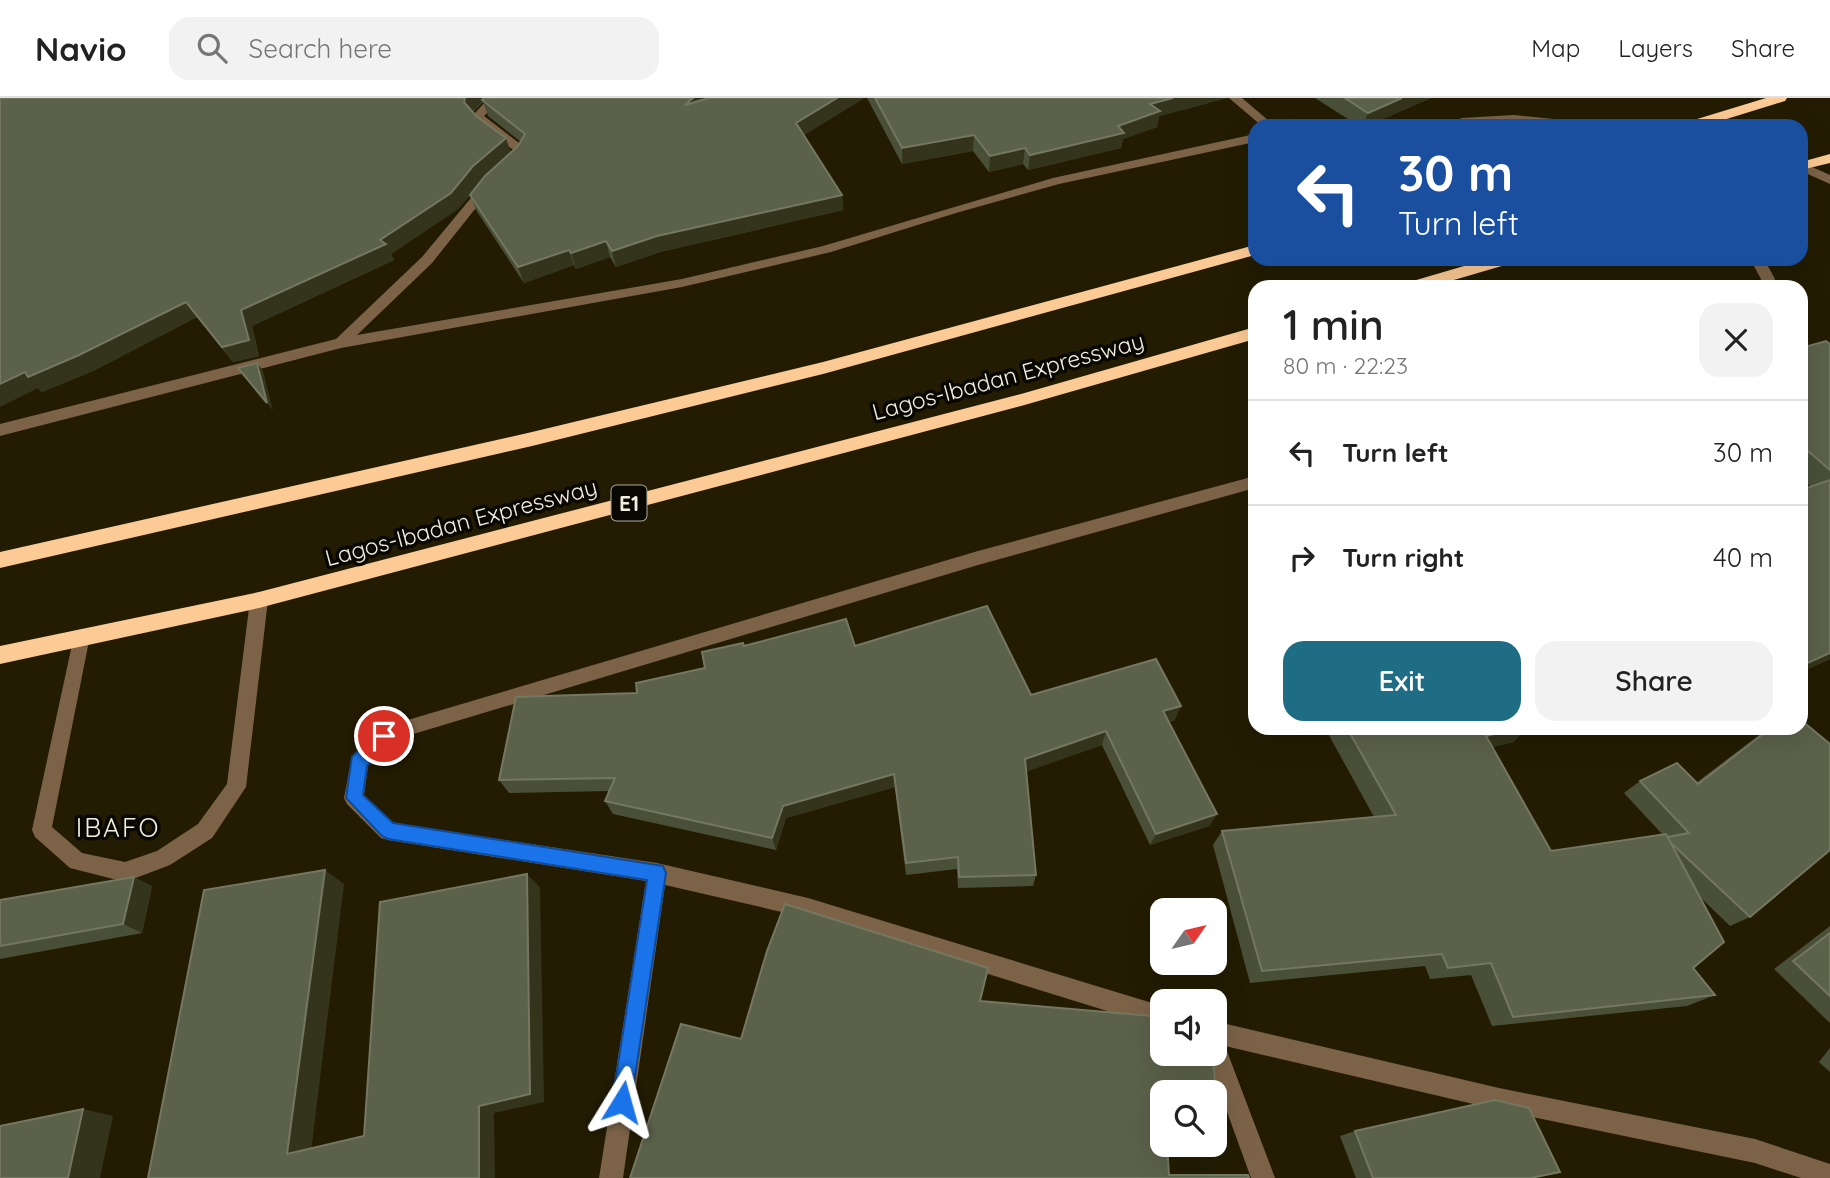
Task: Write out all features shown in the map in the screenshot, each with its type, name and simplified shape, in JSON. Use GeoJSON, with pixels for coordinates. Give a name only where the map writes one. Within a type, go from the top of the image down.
{"type":"FeatureCollection","features":[{"type":"Feature","properties":{"kind":"highway"},"geometry":{"type":"LineString","coordinates":[[1712,119],[1780,98]]}},
{"type":"Feature","properties":{"kind":"highway"},"geometry":{"type":"LineString","coordinates":[[1808,164],[1830,158]]}},
{"type":"Feature","properties":{"kind":"highway"},"geometry":{"type":"LineString","coordinates":[[0,560],[532,439],[822,368],[1248,252]]}},
{"type":"Feature","properties":{"kind":"highway"},"geometry":{"type":"LineString","coordinates":[[1436,280],[1482,266]]}},
{"type":"Feature","properties":{"kind":"highway","name":"Lagos-Ibadan Expressway"},"geometry":{"type":"LineString","coordinates":[[0,655],[259,600],[1008,403],[1248,335]]}},
{"type":"Feature","properties":{"kind":"street"},"geometry":{"type":"LineString","coordinates":[[341,343],[427,260],[485,187],[518,157],[522,150],[514,142],[486,128],[478,116],[496,98]]}},
{"type":"Feature","properties":{"kind":"street"},"geometry":{"type":"LineString","coordinates":[[1235,98],[1260,119]]}},
{"type":"Feature","properties":{"kind":"street"},"geometry":{"type":"LineString","coordinates":[[1481,119],[1511,119]]}},
{"type":"Feature","properties":{"kind":"street"},"geometry":{"type":"LineString","coordinates":[[0,430],[341,343],[682,283],[827,249],[951,209],[1058,181],[1248,140]]}},
{"type":"Feature","properties":{"kind":"street"},"geometry":{"type":"LineString","coordinates":[[1808,169],[1830,180]]}},
{"type":"Feature","properties":{"kind":"street"},"geometry":{"type":"LineString","coordinates":[[1150,1013],[808,908],[657,873],[388,831],[354,798],[359,762],[384,736],[978,558],[1248,484]]}},
{"type":"Feature","properties":{"kind":"street"},"geometry":{"type":"LineString","coordinates":[[80,636],[41,830],[76,861],[125,872],[163,858],[205,831],[236,787],[259,600]]}},
{"type":"Feature","properties":{"kind":"street"},"geometry":{"type":"LineString","coordinates":[[611,1178],[657,873]]}},
{"type":"Feature","properties":{"kind":"street"},"geometry":{"type":"LineString","coordinates":[[1227,1035],[1499,1099],[1755,1151],[1830,1176]]}},
{"type":"Feature","properties":{"kind":"street"},"geometry":{"type":"LineString","coordinates":[[1222,1066],[1263,1178]]}},
{"type":"Feature","properties":{"kind":"building"},"geometry":{"type":"Polygon","coordinates":[[[0,98],[465,98],[464,102],[476,116],[506,138],[473,166],[451,193],[380,240],[386,244],[241,310],[249,340],[222,347],[186,302],[79,355],[28,377],[25,372],[0,384],[0,98]]]}},
{"type":"Feature","properties":{"kind":"building"},"geometry":{"type":"Polygon","coordinates":[[[693,98],[685,105],[709,98],[837,98],[796,123],[842,195],[657,236],[612,251],[606,241],[518,267],[470,195],[485,176],[518,146],[525,134],[482,100],[693,98]]]}},
{"type":"Feature","properties":{"kind":"building"},"geometry":{"type":"Polygon","coordinates":[[[875,98],[1173,98],[1150,104],[1160,111],[1118,126],[1124,133],[1030,155],[1025,148],[990,156],[974,135],[902,148],[875,98]]]}},
{"type":"Feature","properties":{"kind":"building"},"geometry":{"type":"Polygon","coordinates":[[[1345,98],[1402,98],[1368,113],[1345,98]]]}},
{"type":"Feature","properties":{"kind":"building"},"geometry":{"type":"Polygon","coordinates":[[[1826,341],[1830,344],[1830,470],[1808,451],[1808,346],[1826,341]]]}},
{"type":"Feature","properties":{"kind":"building"},"geometry":{"type":"Polygon","coordinates":[[[257,363],[267,403],[238,368],[257,363]]]}},
{"type":"Feature","properties":{"kind":"building"},"geometry":{"type":"Polygon","coordinates":[[[1830,480],[1830,653],[1808,663],[1808,488],[1830,480]]]}},
{"type":"Feature","properties":{"kind":"building"},"geometry":{"type":"Polygon","coordinates":[[[987,606],[1031,695],[1156,659],[1181,706],[1163,711],[1217,814],[1156,834],[1106,731],[1025,759],[1036,875],[959,877],[958,857],[906,863],[894,774],[783,806],[772,838],[605,801],[615,778],[499,780],[516,697],[637,693],[636,683],[705,668],[702,652],[743,643],[744,646],[846,619],[855,646],[987,606]]]}},
{"type":"Feature","properties":{"kind":"building"},"geometry":{"type":"Polygon","coordinates":[[[1808,726],[1830,744],[1830,850],[1750,917],[1670,842],[1667,837],[1689,833],[1640,781],[1677,763],[1698,784],[1762,735],[1808,735],[1808,726]]]}},
{"type":"Feature","properties":{"kind":"building"},"geometry":{"type":"Polygon","coordinates":[[[1351,735],[1490,735],[1486,736],[1551,851],[1666,834],[1724,942],[1693,968],[1715,995],[1513,1017],[1491,963],[1448,968],[1442,954],[1262,971],[1222,831],[1396,815],[1351,735]]]}},
{"type":"Feature","properties":{"kind":"building"},"geometry":{"type":"Polygon","coordinates":[[[325,870],[287,1154],[364,1136],[380,902],[527,874],[530,1094],[479,1106],[479,1178],[148,1178],[204,890],[325,870]]]}},
{"type":"Feature","properties":{"kind":"building"},"geometry":{"type":"Polygon","coordinates":[[[134,877],[123,924],[0,946],[0,900],[134,877]]]}},
{"type":"Feature","properties":{"kind":"building"},"geometry":{"type":"Polygon","coordinates":[[[785,904],[988,968],[980,1001],[1150,1016],[1150,1066],[1214,1066],[1215,1080],[1150,1080],[1150,1157],[1168,1157],[1169,1175],[1248,1175],[1249,1178],[630,1178],[681,1024],[741,1039],[767,951],[785,904]]]}},
{"type":"Feature","properties":{"kind":"building"},"geometry":{"type":"Polygon","coordinates":[[[1830,933],[1830,996],[1793,961],[1830,933]]]}},
{"type":"Feature","properties":{"kind":"building"},"geometry":{"type":"Polygon","coordinates":[[[1495,1100],[1529,1108],[1560,1172],[1531,1178],[1373,1178],[1355,1131],[1495,1100]]]}},
{"type":"Feature","properties":{"kind":"building"},"geometry":{"type":"Polygon","coordinates":[[[83,1109],[68,1178],[0,1178],[0,1126],[83,1109]]]}},
{"type":"Feature","properties":{"kind":"district","name":"IBAFO"},"geometry":{"type":"Point","coordinates":[118,827]}},
{"type":"Feature","properties":{"kind":"route"},"geometry":{"type":"LineString","coordinates":[[384,736],[359,762],[354,798],[388,831],[657,873],[622,1102]]}}]}
